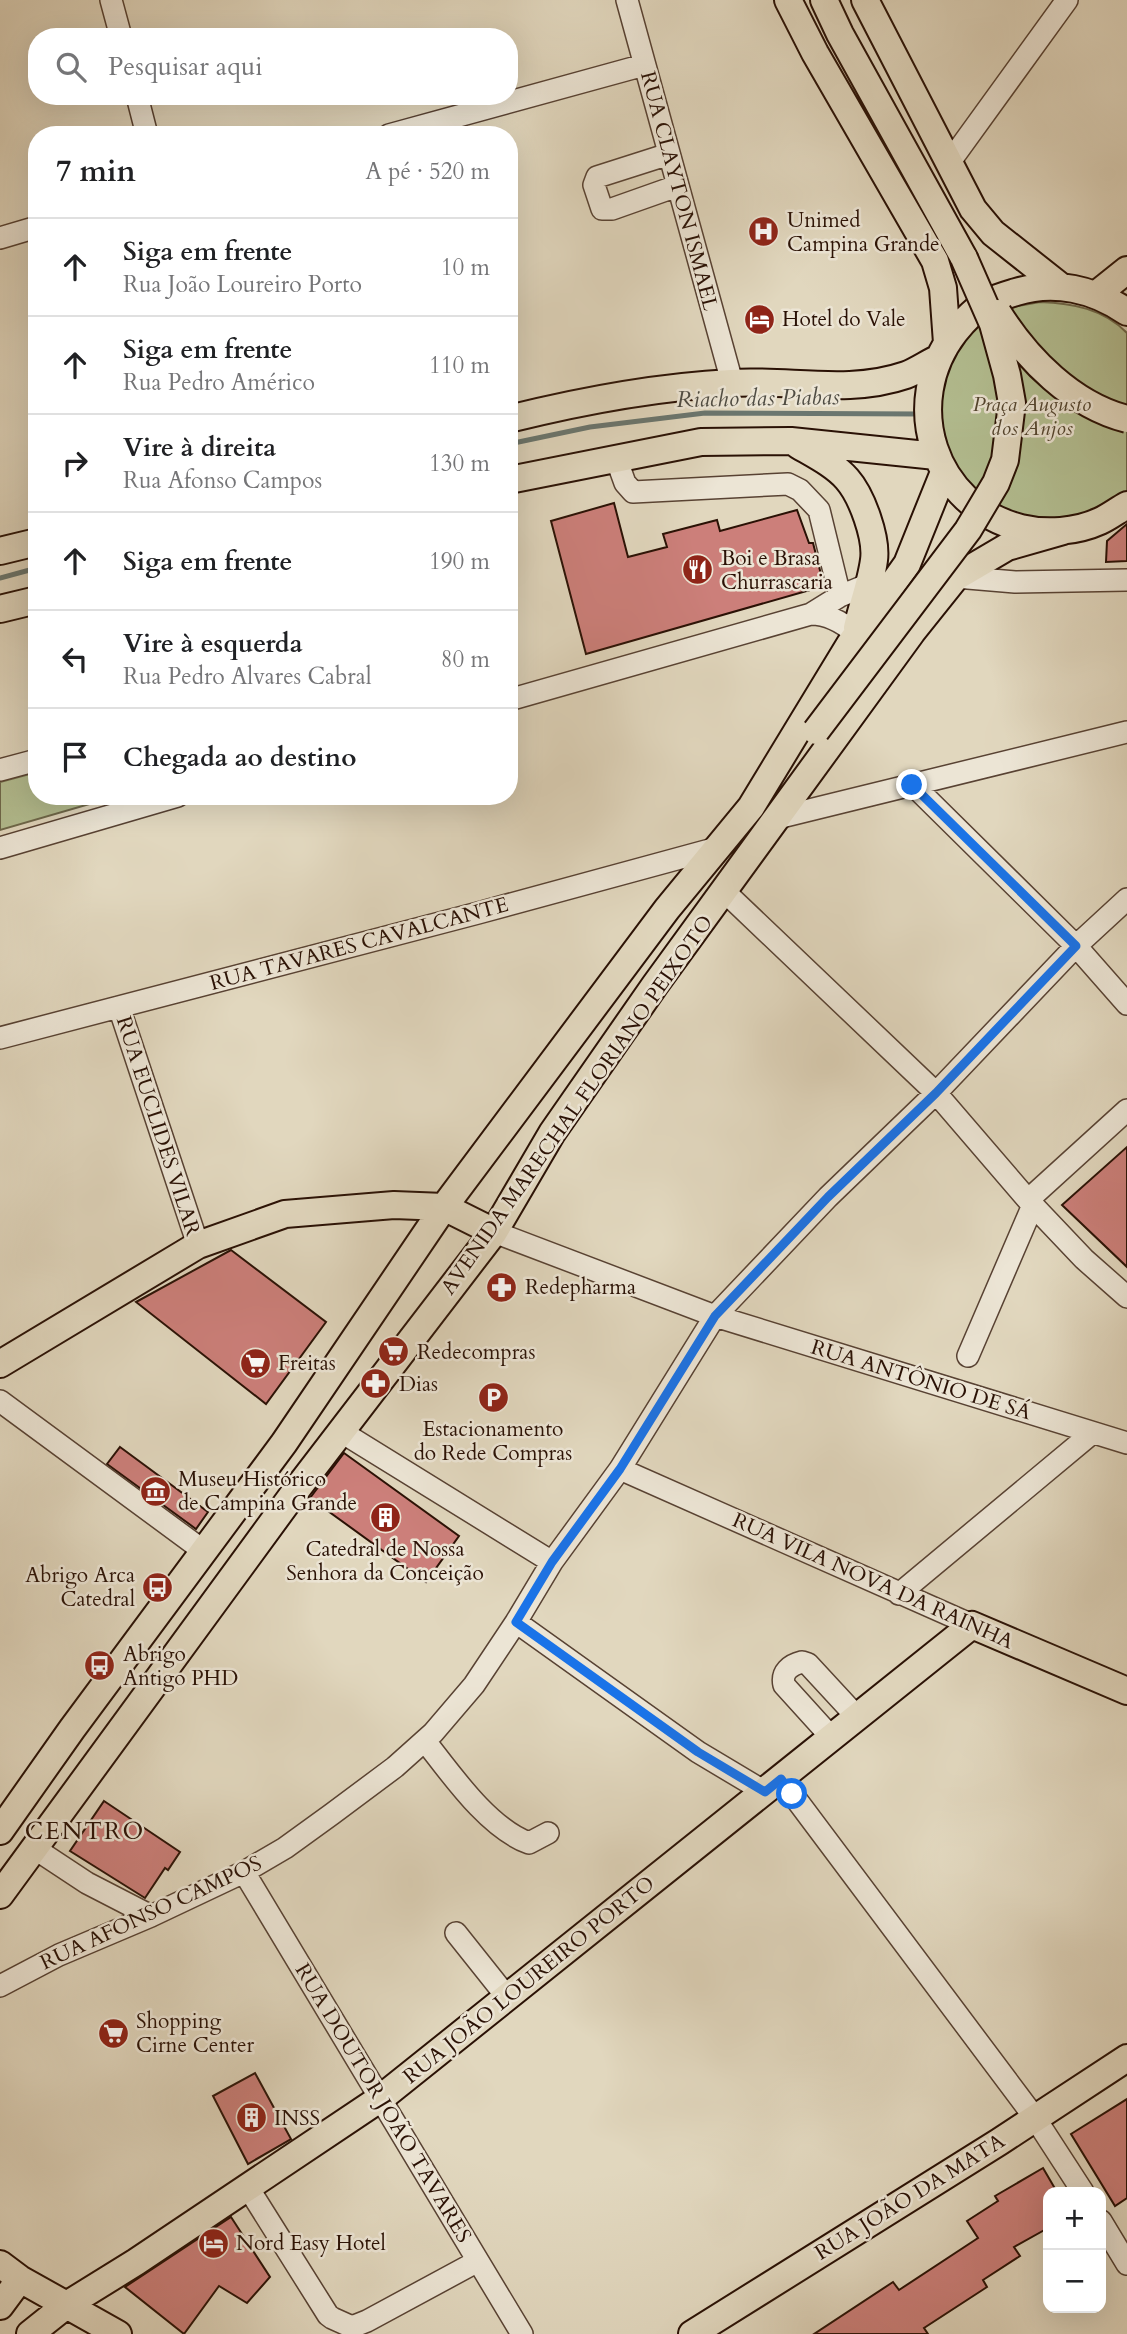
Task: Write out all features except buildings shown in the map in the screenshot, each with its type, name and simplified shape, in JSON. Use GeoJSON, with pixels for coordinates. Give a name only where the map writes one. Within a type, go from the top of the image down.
{"type":"FeatureCollection","features":[{"type":"Feature","properties":{"kind":"main road"},"geometry":{"type":"LineString","coordinates":[[788,0],[935,261],[943,288],[943,350]]}},
{"type":"Feature","properties":{"kind":"main road"},"geometry":{"type":"LineString","coordinates":[[824,0],[840,34],[964,258],[1003,322],[1019,344],[1059,383],[1096,407],[1127,419]]}},
{"type":"Feature","properties":{"kind":"main road"},"geometry":{"type":"LineString","coordinates":[[865,0],[973,209],[984,224],[1060,286]]}},
{"type":"Feature","properties":{"kind":"main road"},"geometry":{"type":"LineString","coordinates":[[751,807],[816,731],[968,530],[996,483],[1005,460],[1012,404],[1007,375],[993,324],[964,258]]}},
{"type":"Feature","properties":{"kind":"main road"},"geometry":{"type":"LineString","coordinates":[[1097,294],[1127,270]]}},
{"type":"Feature","properties":{"kind":"main road"},"geometry":{"type":"LineString","coordinates":[[1127,312],[1097,294],[1060,286],[1030,288],[984,304],[960,327],[943,350],[928,394],[930,436],[940,464],[961,493],[981,511],[1006,524],[1034,531],[1063,531],[1099,522],[1127,505]]}},
{"type":"Feature","properties":{"kind":"main road"},"geometry":{"type":"LineString","coordinates":[[518,417],[644,392],[732,382],[829,386],[875,383],[908,375],[943,350]]}},
{"type":"Feature","properties":{"kind":"main road"},"geometry":{"type":"LineString","coordinates":[[518,478],[701,442],[791,441],[940,464]]}},
{"type":"Feature","properties":{"kind":"main road"},"geometry":{"type":"LineString","coordinates":[[791,441],[823,460],[848,480],[862,504],[872,533],[874,558],[854,637]]}},
{"type":"Feature","properties":{"kind":"main road","name":"AVENIDA MARECHAL FLORIANO PEIXOTO"},"geometry":{"type":"LineString","coordinates":[[1,1829],[329,1378],[444,1207],[667,909],[751,807],[854,637],[907,564],[940,464]]}},
{"type":"Feature","properties":{"kind":"main road","name":"AVENIDA MARECHAL FLORIANO PEIXOTO"},"geometry":{"type":"LineString","coordinates":[[0,1895],[341,1431],[494,1232],[552,1133],[912,632],[956,577],[1007,547],[1063,531]]}},
{"type":"Feature","properties":{"kind":"main road"},"geometry":{"type":"LineString","coordinates":[[0,551],[28,544]]}},
{"type":"Feature","properties":{"kind":"main road"},"geometry":{"type":"LineString","coordinates":[[0,609],[28,602]]}},
{"type":"Feature","properties":{"kind":"main road"},"geometry":{"type":"LineString","coordinates":[[0,1364],[198,1245],[285,1214],[394,1205],[444,1207],[494,1232]]}},
{"type":"Feature","properties":{"kind":"main road","name":"RUA VILA NOVA DA RAINHA"},"geometry":{"type":"LineString","coordinates":[[972,1625],[1127,1691]]}},
{"type":"Feature","properties":{"kind":"main road","name":"RUA JOÃO LOUREIRO PORTO"},"geometry":{"type":"LineString","coordinates":[[30,2334],[65,2306],[136,2262],[381,2098],[972,1625]]}},
{"type":"Feature","properties":{"kind":"main road"},"geometry":{"type":"LineString","coordinates":[[1,1829],[34,1848]]}},
{"type":"Feature","properties":{"kind":"main road","name":"RUA JOÃO DA MATA"},"geometry":{"type":"LineString","coordinates":[[723,2334],[1040,2124],[1127,2058]]}},
{"type":"Feature","properties":{"kind":"main road","name":"RUA JOÃO DA MATA"},"geometry":{"type":"LineString","coordinates":[[692,2334],[1040,2124],[1127,2078]]}},
{"type":"Feature","properties":{"kind":"main road"},"geometry":{"type":"LineString","coordinates":[[0,2306],[10,2271],[65,2306],[118,2334]]}},
{"type":"Feature","properties":{"kind":"street"},"geometry":{"type":"LineString","coordinates":[[111,0],[119,28]]}},
{"type":"Feature","properties":{"kind":"street","name":"RUA CLAYTON ISMAEL"},"geometry":{"type":"LineString","coordinates":[[627,0],[732,382]]}},
{"type":"Feature","properties":{"kind":"street"},"geometry":{"type":"LineString","coordinates":[[949,163],[1067,0]]}},
{"type":"Feature","properties":{"kind":"street"},"geometry":{"type":"LineString","coordinates":[[518,100],[644,65]]}},
{"type":"Feature","properties":{"kind":"street"},"geometry":{"type":"LineString","coordinates":[[139,105],[145,126]]}},
{"type":"Feature","properties":{"kind":"street"},"geometry":{"type":"LineString","coordinates":[[422,126],[498,105]]}},
{"type":"Feature","properties":{"kind":"street"},"geometry":{"type":"LineString","coordinates":[[669,154],[597,177],[593,185],[602,209],[612,209],[677,186]]}},
{"type":"Feature","properties":{"kind":"street"},"geometry":{"type":"LineString","coordinates":[[0,238],[28,230]]}},
{"type":"Feature","properties":{"kind":"street"},"geometry":{"type":"LineString","coordinates":[[616,458],[625,483],[633,492],[788,484],[800,490],[819,510],[840,596]]}},
{"type":"Feature","properties":{"kind":"street"},"geometry":{"type":"LineString","coordinates":[[956,577],[1015,582],[1127,580]]}},
{"type":"Feature","properties":{"kind":"street"},"geometry":{"type":"LineString","coordinates":[[811,614],[840,596],[867,585]]}},
{"type":"Feature","properties":{"kind":"street"},"geometry":{"type":"LineString","coordinates":[[518,697],[811,614],[822,614],[834,619],[854,637]]}},
{"type":"Feature","properties":{"kind":"street"},"geometry":{"type":"LineString","coordinates":[[776,818],[1127,732]]}},
{"type":"Feature","properties":{"kind":"street"},"geometry":{"type":"LineString","coordinates":[[0,770],[28,763]]}},
{"type":"Feature","properties":{"kind":"street"},"geometry":{"type":"LineString","coordinates":[[912,785],[1076,946],[1127,1004]]}},
{"type":"Feature","properties":{"kind":"street"},"geometry":{"type":"LineString","coordinates":[[0,848],[148,805]]}},
{"type":"Feature","properties":{"kind":"street","name":"RUA TAVARES CAVALCANTE"},"geometry":{"type":"LineString","coordinates":[[0,1038],[567,890],[717,848]]}},
{"type":"Feature","properties":{"kind":"street"},"geometry":{"type":"LineString","coordinates":[[724,892],[936,1093],[1030,1202],[1084,1259],[1127,1297]]}},
{"type":"Feature","properties":{"kind":"street","name":"RUA AFONSO CAMPOS"},"geometry":{"type":"LineString","coordinates":[[0,1986],[59,1955],[244,1872],[304,1834],[395,1767],[425,1741],[474,1685],[552,1562],[620,1469],[715,1316],[828,1197],[936,1093],[1076,946],[1127,899]]}},
{"type":"Feature","properties":{"kind":"street","name":"RUA EUCLIDES VILAR"},"geometry":{"type":"LineString","coordinates":[[119,1007],[198,1245]]}},
{"type":"Feature","properties":{"kind":"street"},"geometry":{"type":"LineString","coordinates":[[968,1356],[1030,1202],[1127,1111]]}},
{"type":"Feature","properties":{"kind":"street","name":"RUA ANTÔNIO DE SÁ"},"geometry":{"type":"LineString","coordinates":[[494,1232],[715,1316],[1127,1443]]}},
{"type":"Feature","properties":{"kind":"street"},"geometry":{"type":"LineString","coordinates":[[0,1401],[205,1552]]}},
{"type":"Feature","properties":{"kind":"street"},"geometry":{"type":"LineString","coordinates":[[341,1431],[552,1562]]}},
{"type":"Feature","properties":{"kind":"street"},"geometry":{"type":"LineString","coordinates":[[898,1594],[1091,1434]]}},
{"type":"Feature","properties":{"kind":"street","name":"RUA VILA NOVA DA RAINHA"},"geometry":{"type":"LineString","coordinates":[[620,1469],[972,1625]]}},
{"type":"Feature","properties":{"kind":"street"},"geometry":{"type":"LineString","coordinates":[[516,1622],[698,1752],[773,1786],[1040,2124],[1080,2187]]}},
{"type":"Feature","properties":{"kind":"street"},"geometry":{"type":"LineString","coordinates":[[832,1738],[784,1685],[783,1679],[787,1670],[802,1662],[808,1664],[858,1717]]}},
{"type":"Feature","properties":{"kind":"street"},"geometry":{"type":"LineString","coordinates":[[425,1741],[473,1800],[514,1838],[528,1843],[548,1833]]}},
{"type":"Feature","properties":{"kind":"street"},"geometry":{"type":"LineString","coordinates":[[34,1848],[88,1883],[151,1916]]}},
{"type":"Feature","properties":{"kind":"street","name":"RUA DOUTOR JOÃO TAVARES"},"geometry":{"type":"LineString","coordinates":[[244,1872],[522,2334]]}},
{"type":"Feature","properties":{"kind":"street"},"geometry":{"type":"LineString","coordinates":[[456,1933],[507,1997]]}},
{"type":"Feature","properties":{"kind":"street"},"geometry":{"type":"LineString","coordinates":[[247,2186],[328,2315],[352,2327],[478,2261]]}},
{"type":"Feature","properties":{"kind":"street"},"geometry":{"type":"LineString","coordinates":[[1106,2229],[1127,2264]]}},
{"type":"Feature","properties":{"kind":"green space","name":"Praça Augusto dos Anjos"},"geometry":{"type":"Polygon","coordinates":[[[1040,302],[1087,309],[1108,318],[1127,333],[1127,492],[1089,517],[1013,519],[954,472],[937,405],[950,362],[962,343],[978,327],[997,314],[1040,302]]]}},
{"type":"Feature","properties":{"kind":"green space"},"geometry":{"type":"Polygon","coordinates":[[[28,774],[28,805],[86,805],[0,830],[0,782],[28,774]]]}},
{"type":"Feature","properties":{"kind":"waterway","name":"Riacho das Piabas"},"geometry":{"type":"LineString","coordinates":[[518,442],[590,427],[705,413],[920,414]]}},
{"type":"Feature","properties":{"kind":"waterway","name":"Riacho das Piabas"},"geometry":{"type":"LineString","coordinates":[[0,578],[28,570]]}},
{"type":"Feature","properties":{"kind":"place","name":"Unimed Campina Grande"},"geometry":{"type":"Point","coordinates":[764,232]}},
{"type":"Feature","properties":{"kind":"place","name":"Hotel do Vale"},"geometry":{"type":"Point","coordinates":[759,319]}},
{"type":"Feature","properties":{"kind":"place","name":"Boi e Brasa Churrascaria"},"geometry":{"type":"Point","coordinates":[698,570]}},
{"type":"Feature","properties":{"kind":"place","name":"Redepharma"},"geometry":{"type":"Point","coordinates":[502,1287]}},
{"type":"Feature","properties":{"kind":"place","name":"Redecompras"},"geometry":{"type":"Point","coordinates":[394,1352]}},
{"type":"Feature","properties":{"kind":"place","name":"Freitas"},"geometry":{"type":"Point","coordinates":[255,1363]}},
{"type":"Feature","properties":{"kind":"place","name":"Dias"},"geometry":{"type":"Point","coordinates":[376,1384]}},
{"type":"Feature","properties":{"kind":"place","name":"Estacionamento do Rede Compras"},"geometry":{"type":"Point","coordinates":[493,1397]}},
{"type":"Feature","properties":{"kind":"place","name":"Museu Histórico de Campina Grande"},"geometry":{"type":"Point","coordinates":[155,1491]}},
{"type":"Feature","properties":{"kind":"place","name":"Catedral de Nossa Senhora da Conceição"},"geometry":{"type":"Point","coordinates":[385,1517]}},
{"type":"Feature","properties":{"kind":"place","name":"Abrigo Arca Catedral"},"geometry":{"type":"Point","coordinates":[158,1587]}},
{"type":"Feature","properties":{"kind":"place","name":"Abrigo Antigo PHD"},"geometry":{"type":"Point","coordinates":[100,1666]}},
{"type":"Feature","properties":{"kind":"place","name":"Shopping Cirne Center"},"geometry":{"type":"Point","coordinates":[113,2033]}},
{"type":"Feature","properties":{"kind":"place","name":"INSS"},"geometry":{"type":"Point","coordinates":[251,2118]}},
{"type":"Feature","properties":{"kind":"place","name":"Nord Easy Hotel"},"geometry":{"type":"Point","coordinates":[213,2243]}},
{"type":"Feature","properties":{"kind":"district","name":"CENTRO"},"geometry":{"type":"Point","coordinates":[85,1831]}},
{"type":"Feature","properties":{"kind":"route"},"geometry":{"type":"LineString","coordinates":[[792,1794],[781,1779],[765,1792],[698,1752],[516,1622],[552,1562],[620,1469],[715,1316],[828,1197],[936,1093],[1076,946],[912,785]]}}]}
